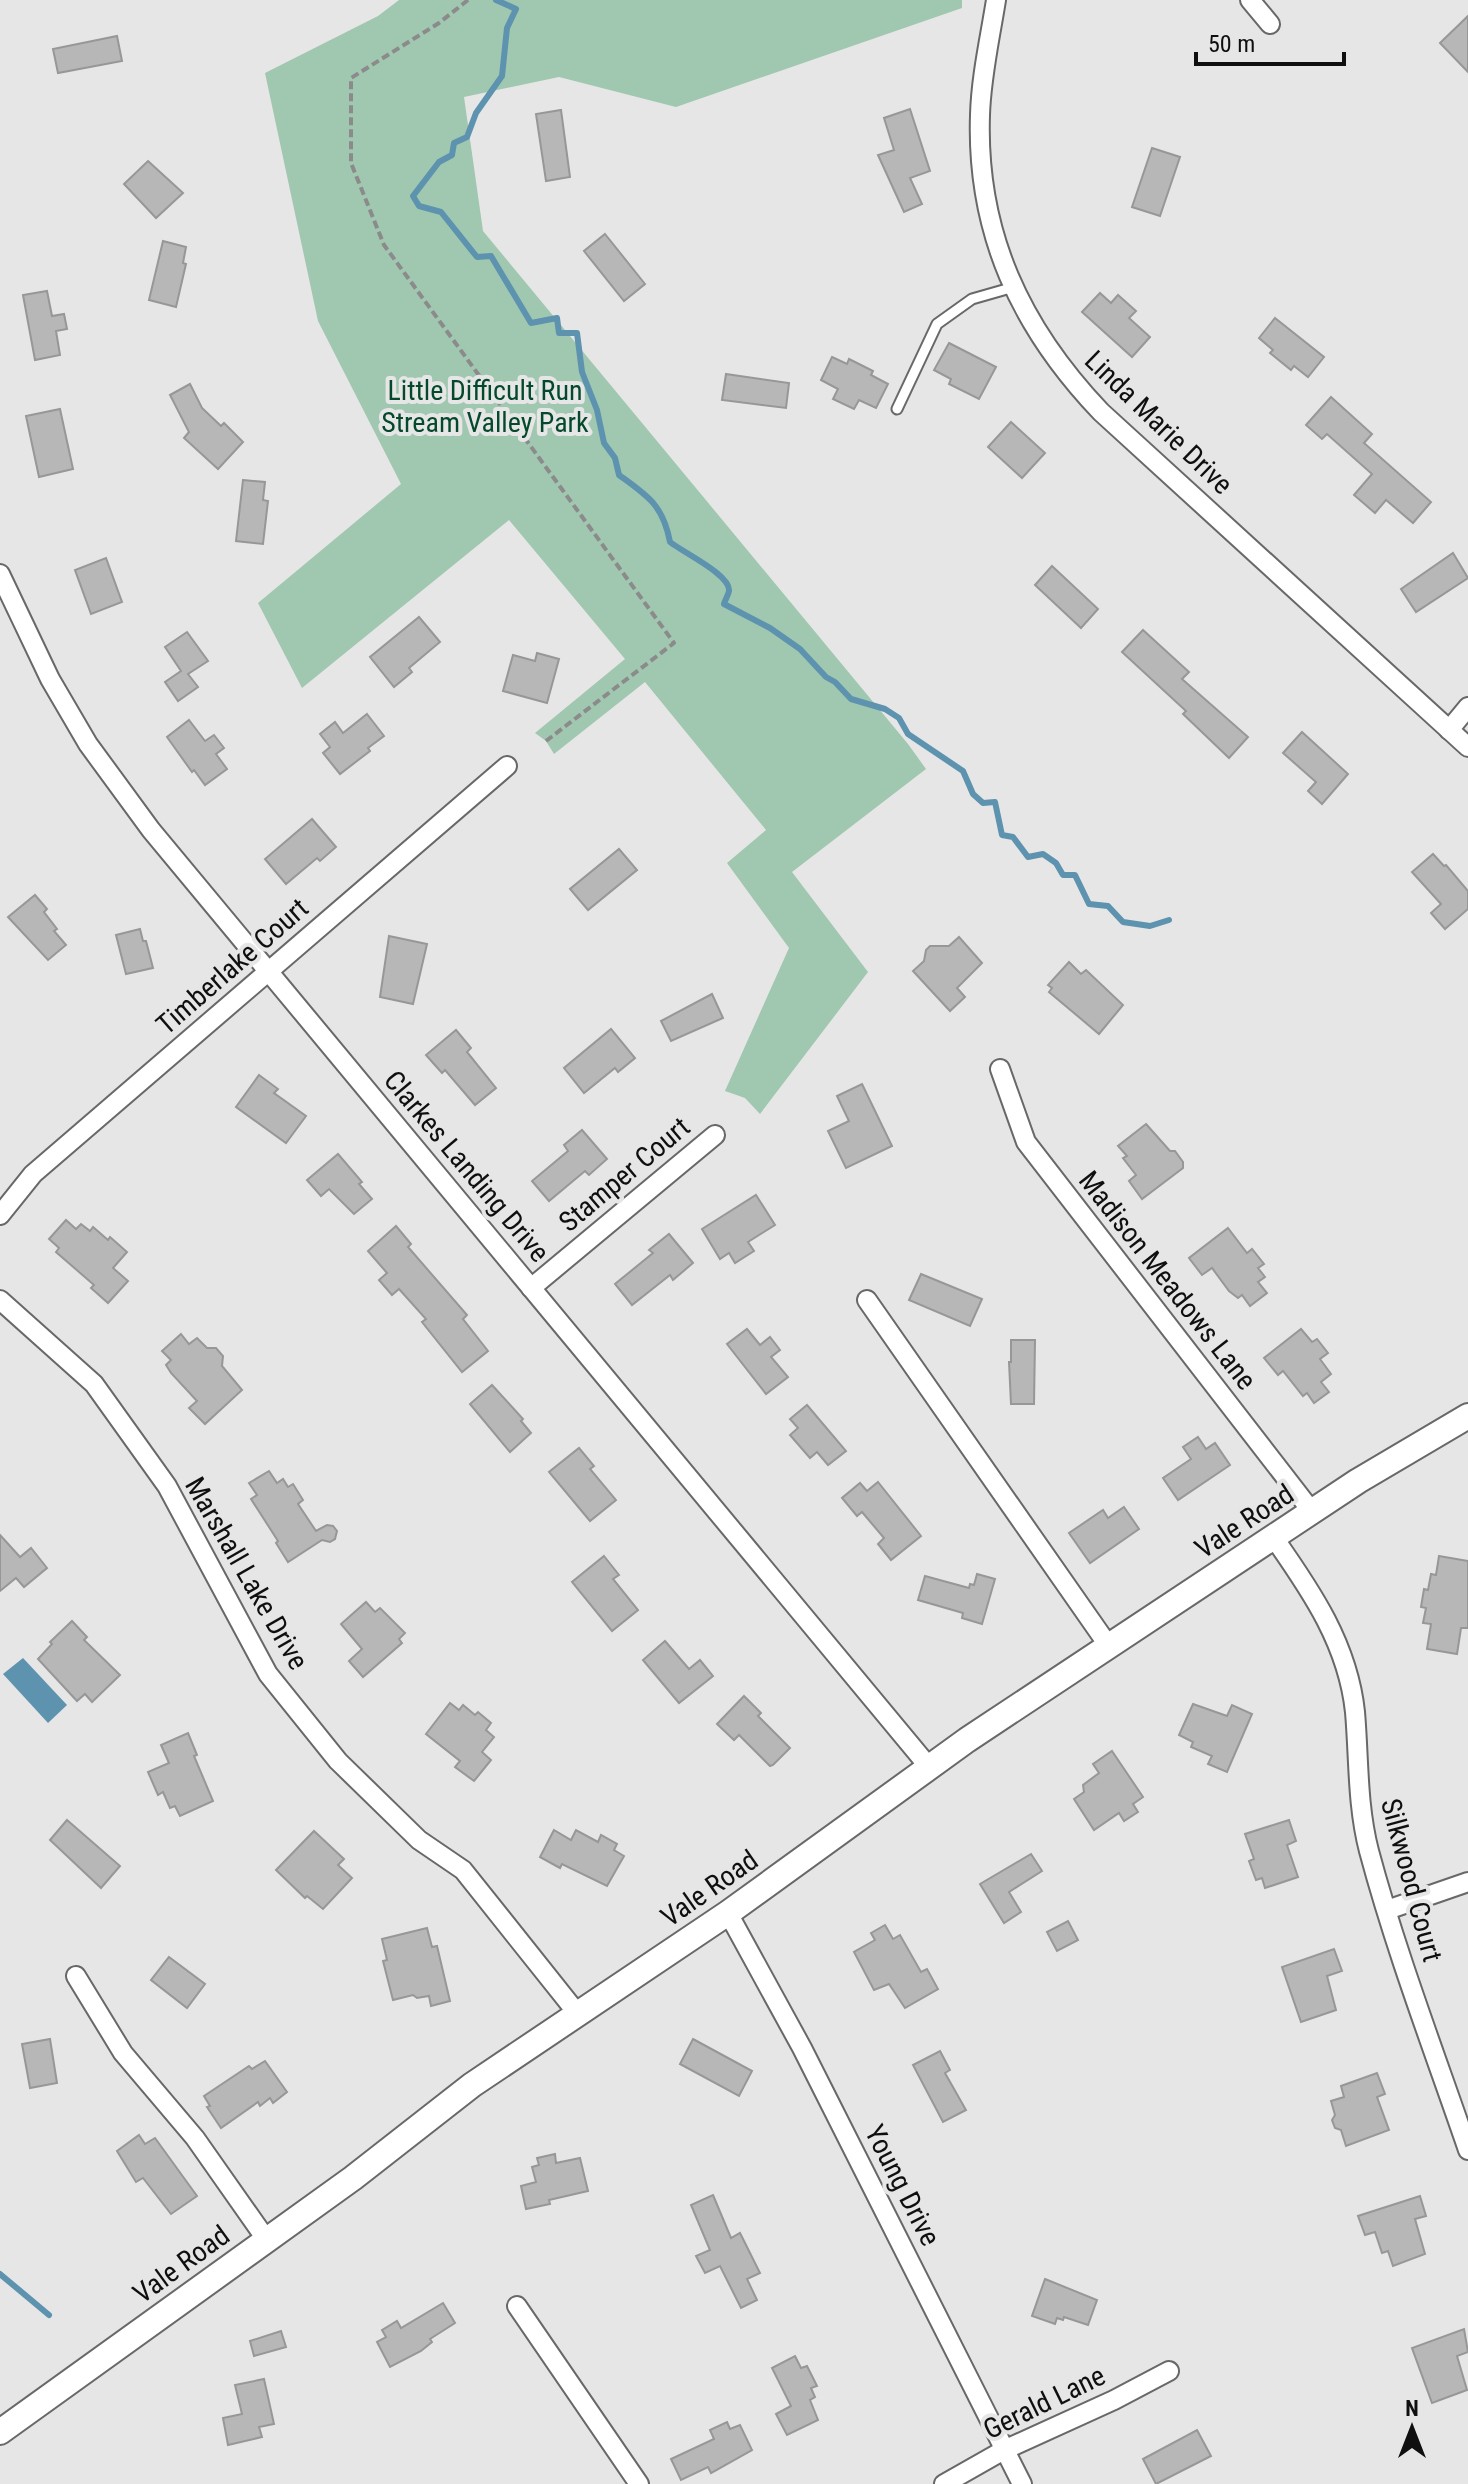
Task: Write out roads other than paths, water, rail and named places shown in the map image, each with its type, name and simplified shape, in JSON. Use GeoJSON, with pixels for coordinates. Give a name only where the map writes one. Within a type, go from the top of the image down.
{"type":"FeatureCollection","features":[{"type":"Feature","properties":{"kind":"main road","name":"Vale Road"},"geometry":{"type":"LineString","coordinates":[[0,2432],[353,2178],[472,2085],[728,1913],[929,1767],[1358,1481],[1468,1416]]}},
{"type":"Feature","properties":{"kind":"street","name":"Linda Marie Drive"},"geometry":{"type":"LineString","coordinates":[[996,0],[980,114],[981,166],[993,235],[1014,287],[1049,351],[1101,412],[1468,747]]}},
{"type":"Feature","properties":{"kind":"street"},"geometry":{"type":"LineString","coordinates":[[1250,0],[1270,24]]}},
{"type":"Feature","properties":{"kind":"street","name":"Clarkes Landing Drive"},"geometry":{"type":"LineString","coordinates":[[0,574],[37,655],[88,744],[151,830],[929,1767]]}},
{"type":"Feature","properties":{"kind":"street"},"geometry":{"type":"LineString","coordinates":[[1449,730],[1468,707]]}},
{"type":"Feature","properties":{"kind":"street","name":"Timberlake Court"},"geometry":{"type":"LineString","coordinates":[[0,1215],[33,1174],[507,766]]}},
{"type":"Feature","properties":{"kind":"street","name":"Madison Meadows Lane"},"geometry":{"type":"LineString","coordinates":[[1000,1069],[1026,1142],[1313,1513]]}},
{"type":"Feature","properties":{"kind":"street","name":"Stamper Court"},"geometry":{"type":"LineString","coordinates":[[531,1288],[715,1135]]}},
{"type":"Feature","properties":{"kind":"street","name":"Marshall Lake Drive"},"geometry":{"type":"LineString","coordinates":[[0,1300],[94,1384],[167,1486],[268,1674],[338,1761],[419,1840],[463,1870],[577,2013]]}},
{"type":"Feature","properties":{"kind":"street"},"geometry":{"type":"LineString","coordinates":[[867,1300],[1108,1645]]}},
{"type":"Feature","properties":{"kind":"street","name":"Silkwood Court"},"geometry":{"type":"LineString","coordinates":[[1274,1538],[1312,1593],[1337,1639],[1348,1673],[1355,1710],[1361,1812],[1368,1849],[1468,2150]]}},
{"type":"Feature","properties":{"kind":"street"},"geometry":{"type":"LineString","coordinates":[[1387,1910],[1468,1882]]}},
{"type":"Feature","properties":{"kind":"street","name":"Young Drive"},"geometry":{"type":"LineString","coordinates":[[728,1913],[802,2048],[1022,2484]]}},
{"type":"Feature","properties":{"kind":"street"},"geometry":{"type":"LineString","coordinates":[[76,1976],[123,2053],[195,2138],[266,2239]]}},
{"type":"Feature","properties":{"kind":"street"},"geometry":{"type":"LineString","coordinates":[[517,2306],[639,2484]]}},
{"type":"Feature","properties":{"kind":"street","name":"Gerald Lane"},"geometry":{"type":"LineString","coordinates":[[944,2484],[1004,2450],[1114,2400],[1169,2371]]}},
{"type":"Feature","properties":{"kind":"lane"},"geometry":{"type":"LineString","coordinates":[[897,409],[937,324],[972,299],[1014,287]]}},
{"type":"Feature","properties":{"kind":"water"},"geometry":{"type":"Polygon","coordinates":[[[23,1658],[67,1705],[48,1723],[3,1674],[23,1658]]]}},
{"type":"Feature","properties":{"kind":"waterway"},"geometry":{"type":"LineString","coordinates":[[496,0],[516,9],[507,28],[502,76],[476,113],[467,137],[454,143],[452,155],[439,162],[413,196],[419,206],[441,212],[477,257],[491,256],[531,323],[557,318],[559,333],[577,333],[582,372],[597,410],[604,443],[615,458],[619,475],[653,502],[663,519],[670,542],[723,578],[729,591],[724,604],[770,628],[800,649],[851,699],[885,709],[899,718],[908,734],[963,771],[973,794],[983,803],[995,802],[1002,835],[1013,837],[1028,857],[1043,854],[1056,863],[1063,875],[1075,875],[1089,904],[1108,906],[1123,922],[1150,926],[1169,920]]}},
{"type":"Feature","properties":{"kind":"waterway"},"geometry":{"type":"LineString","coordinates":[[0,2274],[49,2315]]}},
{"type":"Feature","properties":{"kind":"park label","name":"Little Difficult Run Stream Valley Park"},"geometry":{"type":"Point","coordinates":[485,406]}}]}
